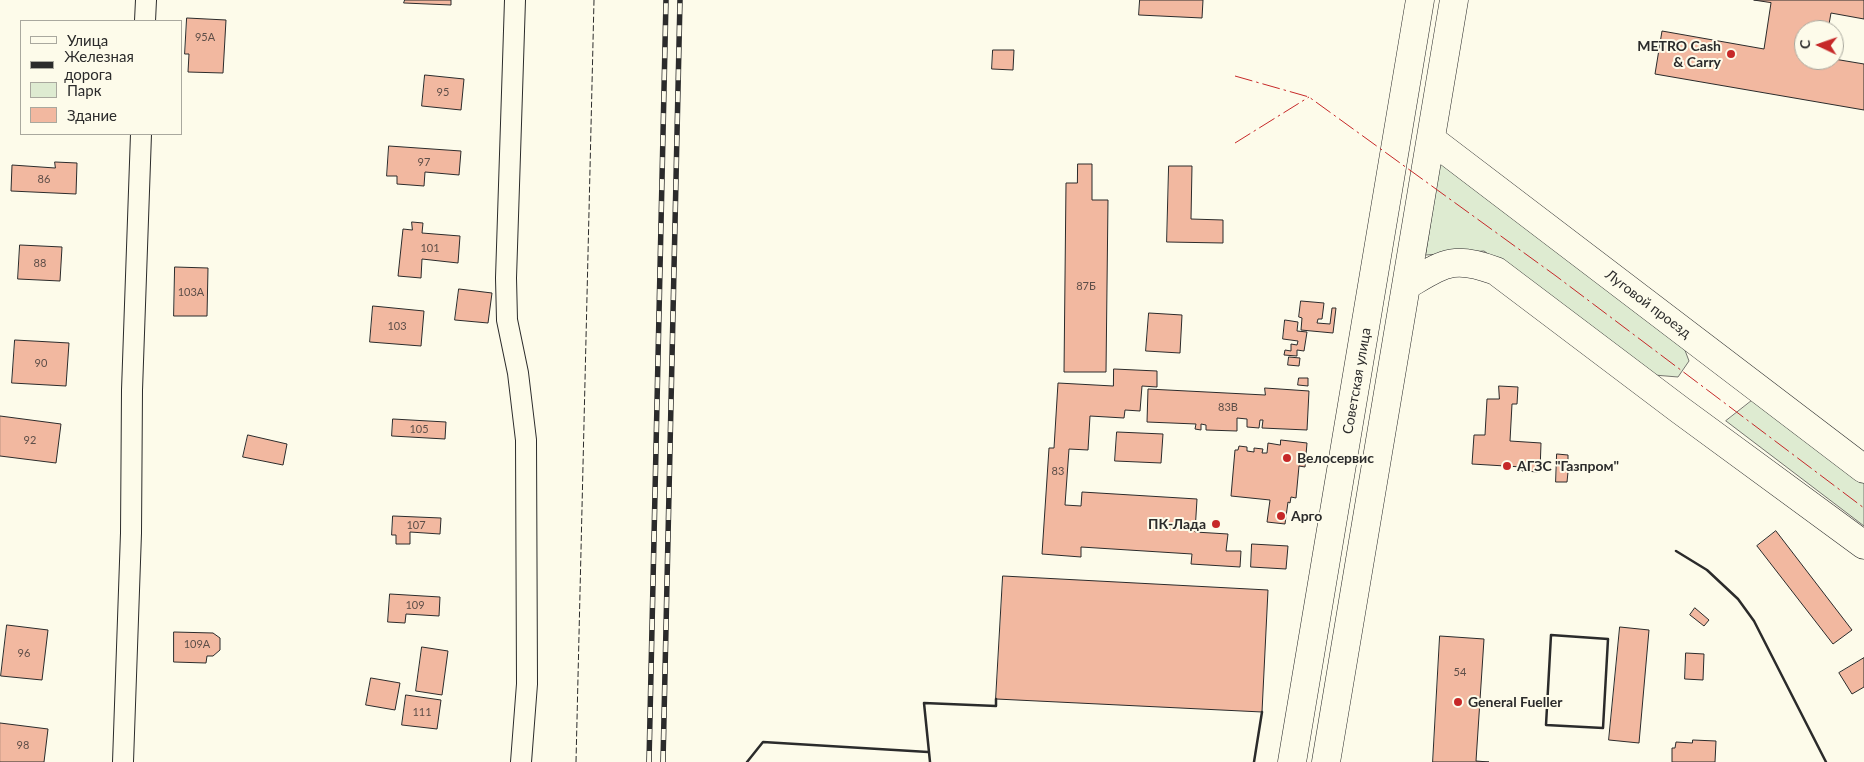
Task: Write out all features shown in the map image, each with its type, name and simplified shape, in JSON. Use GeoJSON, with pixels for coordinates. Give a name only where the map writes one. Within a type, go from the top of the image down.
{"type":"FeatureCollection","features":[{"type":"Feature","properties":{"kind":"main road","name":"Советская улица"},"geometry":{"type":"LineString","coordinates":[[1292,762],[1420,0]]}},
{"type":"Feature","properties":{"kind":"main road"},"geometry":{"type":"LineString","coordinates":[[1326,762],[1454,0]]}},
{"type":"Feature","properties":{"kind":"main road","name":"Луговой проезд"},"geometry":{"type":"LineString","coordinates":[[1432,140],[1864,469]]}},
{"type":"Feature","properties":{"kind":"main road"},"geometry":{"type":"LineString","coordinates":[[1407,284],[1443,264],[1471,262],[1496,271],[1864,546]]}},
{"type":"Feature","properties":{"kind":"street"},"geometry":{"type":"LineString","coordinates":[[145,20],[146,0]]}},
{"type":"Feature","properties":{"kind":"street"},"geometry":{"type":"LineString","coordinates":[[515,0],[506,278],[508,320],[518,373],[526,440],[527,684],[521,762]]}},
{"type":"Feature","properties":{"kind":"street"},"geometry":{"type":"LineString","coordinates":[[123,762],[131,533],[132,390],[141,135]]}},
{"type":"Feature","properties":{"kind":"green space"},"geometry":{"type":"Polygon","coordinates":[[[1440,163],[1683,345],[1689,361],[1678,377],[1654,375],[1484,251],[1426,255],[1440,163]]]}},
{"type":"Feature","properties":{"kind":"green space"},"geometry":{"type":"Polygon","coordinates":[[[1754,399],[1864,482],[1864,526],[1726,421],[1754,399]]]}},
{"type":"Feature","properties":{"kind":"building"},"geometry":{"type":"Polygon","coordinates":[[[405,0],[451,0],[451,5],[404,3],[405,0]]]}},
{"type":"Feature","properties":{"kind":"building"},"geometry":{"type":"Polygon","coordinates":[[[1140,0],[1203,0],[1202,18],[1139,15],[1140,0]]]}},
{"type":"Feature","properties":{"kind":"building","name":"METRO Cash & Carry"},"geometry":{"type":"Polygon","coordinates":[[[1754,0],[1864,0],[1864,19],[1831,13],[1830,20],[1794,20],[1794,70],[1844,70],[1844,61],[1864,64],[1864,110],[1655,74],[1662,31],[1764,49],[1771,3],[1754,0]]]}},
{"type":"Feature","properties":{"kind":"building"},"geometry":{"type":"Polygon","coordinates":[[[187,18],[226,20],[223,73],[188,72],[189,54],[185,54],[187,18]]]}},
{"type":"Feature","properties":{"kind":"building"},"geometry":{"type":"Polygon","coordinates":[[[993,50],[1014,50],[1013,70],[992,69],[993,50]]]}},
{"type":"Feature","properties":{"kind":"building"},"geometry":{"type":"Polygon","coordinates":[[[425,75],[464,79],[461,110],[422,106],[425,75]]]}},
{"type":"Feature","properties":{"kind":"building"},"geometry":{"type":"Polygon","coordinates":[[[389,146],[461,151],[459,175],[425,172],[424,186],[397,184],[397,176],[387,176],[389,146]]]}},
{"type":"Feature","properties":{"kind":"building"},"geometry":{"type":"Polygon","coordinates":[[[55,162],[77,163],[76,194],[11,191],[12,165],[55,168],[55,162]]]}},
{"type":"Feature","properties":{"kind":"building"},"geometry":{"type":"Polygon","coordinates":[[[1078,164],[1092,164],[1092,200],[1108,200],[1106,372],[1064,372],[1066,183],[1077,183],[1078,164]]]}},
{"type":"Feature","properties":{"kind":"building"},"geometry":{"type":"Polygon","coordinates":[[[1169,166],[1192,166],[1191,219],[1223,220],[1223,243],[1167,242],[1169,166]]]}},
{"type":"Feature","properties":{"kind":"building"},"geometry":{"type":"Polygon","coordinates":[[[412,222],[423,223],[422,233],[460,236],[458,263],[422,259],[421,278],[398,276],[403,229],[412,230],[412,222]]]}},
{"type":"Feature","properties":{"kind":"building"},"geometry":{"type":"Polygon","coordinates":[[[20,245],[62,247],[60,281],[18,279],[20,245]]]}},
{"type":"Feature","properties":{"kind":"building"},"geometry":{"type":"Polygon","coordinates":[[[175,267],[208,268],[207,316],[174,316],[175,267]]]}},
{"type":"Feature","properties":{"kind":"building"},"geometry":{"type":"Polygon","coordinates":[[[459,289],[492,293],[488,323],[455,320],[459,289]]]}},
{"type":"Feature","properties":{"kind":"building"},"geometry":{"type":"Polygon","coordinates":[[[1301,301],[1324,303],[1322,319],[1318,319],[1317,323],[1330,324],[1332,308],[1336,308],[1333,333],[1301,330],[1302,318],[1299,317],[1301,301]]]}},
{"type":"Feature","properties":{"kind":"building"},"geometry":{"type":"Polygon","coordinates":[[[373,306],[424,311],[421,346],[370,342],[373,306]]]}},
{"type":"Feature","properties":{"kind":"building"},"geometry":{"type":"Polygon","coordinates":[[[1149,313],[1182,315],[1180,353],[1146,351],[1149,313]]]}},
{"type":"Feature","properties":{"kind":"building"},"geometry":{"type":"Polygon","coordinates":[[[1285,320],[1298,322],[1297,331],[1307,332],[1304,351],[1297,350],[1297,356],[1284,355],[1285,350],[1291,351],[1291,344],[1297,345],[1298,341],[1283,339],[1285,320]]]}},
{"type":"Feature","properties":{"kind":"building"},"geometry":{"type":"Polygon","coordinates":[[[15,340],[69,343],[66,386],[12,383],[15,340]]]}},
{"type":"Feature","properties":{"kind":"building"},"geometry":{"type":"Polygon","coordinates":[[[1289,357],[1300,358],[1299,366],[1288,365],[1289,357]]]}},
{"type":"Feature","properties":{"kind":"building"},"geometry":{"type":"Polygon","coordinates":[[[1114,369],[1157,371],[1157,387],[1142,386],[1140,411],[1125,410],[1124,418],[1090,416],[1088,450],[1069,449],[1065,505],[1081,506],[1082,492],[1197,499],[1195,532],[1228,534],[1226,551],[1241,551],[1240,567],[1191,564],[1192,554],[1081,547],[1081,557],[1042,554],[1049,448],[1054,448],[1058,383],[1113,386],[1114,369]]]}},
{"type":"Feature","properties":{"kind":"building"},"geometry":{"type":"Polygon","coordinates":[[[1299,378],[1308,378],[1308,386],[1298,385],[1299,378]]]}},
{"type":"Feature","properties":{"kind":"building"},"geometry":{"type":"Polygon","coordinates":[[[1499,386],[1518,387],[1517,404],[1512,404],[1510,441],[1541,443],[1540,472],[1522,471],[1522,467],[1472,464],[1474,435],[1485,435],[1487,399],[1499,399],[1499,386]]]}},
{"type":"Feature","properties":{"kind":"building"},"geometry":{"type":"Polygon","coordinates":[[[1265,388],[1309,391],[1307,430],[1262,428],[1263,420],[1260,420],[1259,428],[1247,427],[1247,419],[1237,418],[1237,431],[1206,430],[1206,425],[1201,424],[1201,430],[1195,429],[1196,424],[1147,422],[1148,389],[1265,395],[1265,388]]]}},
{"type":"Feature","properties":{"kind":"building"},"geometry":{"type":"Polygon","coordinates":[[[0,416],[61,424],[56,463],[0,456],[0,416]]]}},
{"type":"Feature","properties":{"kind":"building"},"geometry":{"type":"Polygon","coordinates":[[[393,419],[446,422],[445,439],[392,436],[393,419]]]}},
{"type":"Feature","properties":{"kind":"building"},"geometry":{"type":"Polygon","coordinates":[[[1117,432],[1163,434],[1161,463],[1115,461],[1117,432]]]}},
{"type":"Feature","properties":{"kind":"building"},"geometry":{"type":"Polygon","coordinates":[[[248,435],[287,444],[283,465],[243,457],[248,435]]]}},
{"type":"Feature","properties":{"kind":"building"},"geometry":{"type":"Polygon","coordinates":[[[1281,440],[1307,443],[1305,467],[1299,466],[1296,498],[1291,497],[1290,503],[1288,502],[1285,524],[1267,522],[1270,500],[1231,496],[1235,450],[1238,450],[1239,446],[1247,447],[1247,451],[1254,452],[1254,448],[1263,449],[1262,453],[1267,453],[1268,443],[1280,445],[1281,440]]]}},
{"type":"Feature","properties":{"kind":"building"},"geometry":{"type":"Polygon","coordinates":[[[1557,454],[1568,455],[1568,466],[1574,466],[1574,472],[1568,472],[1567,482],[1556,482],[1557,454]]]}},
{"type":"Feature","properties":{"kind":"building"},"geometry":{"type":"Polygon","coordinates":[[[393,516],[441,518],[440,534],[410,532],[410,544],[396,544],[396,535],[392,535],[393,516]]]}},
{"type":"Feature","properties":{"kind":"building"},"geometry":{"type":"Polygon","coordinates":[[[1776,531],[1852,630],[1833,644],[1757,546],[1776,531]]]}},
{"type":"Feature","properties":{"kind":"building"},"geometry":{"type":"Polygon","coordinates":[[[1252,544],[1288,546],[1286,569],[1251,567],[1252,544]]]}},
{"type":"Feature","properties":{"kind":"building"},"geometry":{"type":"Polygon","coordinates":[[[1003,576],[1268,590],[1262,712],[996,699],[1003,576]]]}},
{"type":"Feature","properties":{"kind":"building"},"geometry":{"type":"Polygon","coordinates":[[[390,594],[440,597],[439,616],[406,614],[405,623],[388,622],[390,594]]]}},
{"type":"Feature","properties":{"kind":"building"},"geometry":{"type":"Polygon","coordinates":[[[1695,608],[1709,620],[1704,626],[1690,615],[1695,608]]]}},
{"type":"Feature","properties":{"kind":"building"},"geometry":{"type":"Polygon","coordinates":[[[7,625],[48,630],[42,680],[1,676],[7,625]]]}},
{"type":"Feature","properties":{"kind":"building"},"geometry":{"type":"Polygon","coordinates":[[[1620,627],[1649,630],[1639,743],[1609,740],[1620,627]]]}},
{"type":"Feature","properties":{"kind":"building"},"geometry":{"type":"Polygon","coordinates":[[[174,632],[213,633],[220,638],[220,650],[213,656],[207,656],[206,663],[174,662],[174,632]]]}},
{"type":"Feature","properties":{"kind":"building"},"geometry":{"type":"Polygon","coordinates":[[[1440,636],[1484,639],[1476,761],[1489,762],[1433,762],[1440,636]]]}},
{"type":"Feature","properties":{"kind":"building"},"geometry":{"type":"Polygon","coordinates":[[[422,647],[448,651],[442,695],[416,691],[422,647]]]}},
{"type":"Feature","properties":{"kind":"building"},"geometry":{"type":"Polygon","coordinates":[[[1686,653],[1704,654],[1703,680],[1685,679],[1686,653]]]}},
{"type":"Feature","properties":{"kind":"building"},"geometry":{"type":"Polygon","coordinates":[[[1864,658],[1864,687],[1852,694],[1839,673],[1864,658]]]}},
{"type":"Feature","properties":{"kind":"building"},"geometry":{"type":"Polygon","coordinates":[[[371,678],[400,683],[395,710],[366,705],[371,678]]]}},
{"type":"Feature","properties":{"kind":"building"},"geometry":{"type":"Polygon","coordinates":[[[406,695],[441,700],[437,729],[402,725],[406,695]]]}},
{"type":"Feature","properties":{"kind":"building"},"geometry":{"type":"Polygon","coordinates":[[[0,723],[48,729],[44,762],[0,762],[0,723]]]}},
{"type":"Feature","properties":{"kind":"building"},"geometry":{"type":"Polygon","coordinates":[[[1693,740],[1716,741],[1715,762],[1672,762],[1672,748],[1675,748],[1676,742],[1692,743],[1693,740]]]}},
{"type":"Feature","properties":{"kind":"railway"},"geometry":{"type":"LineString","coordinates":[[649,762],[666,0]]}},
{"type":"Feature","properties":{"kind":"railway"},"geometry":{"type":"LineString","coordinates":[[663,762],[680,0]]}},
{"type":"Feature","properties":{"kind":"fence"},"geometry":{"type":"LineString","coordinates":[[576,762],[594,0]]}},
{"type":"Feature","properties":{"kind":"wall"},"geometry":{"type":"LineString","coordinates":[[1676,551],[1707,570],[1738,599],[1754,621],[1826,762]]}},
{"type":"Feature","properties":{"kind":"wall"},"geometry":{"type":"LineString","coordinates":[[1551,635],[1608,639],[1603,728],[1546,725],[1551,635]]}},
{"type":"Feature","properties":{"kind":"wall"},"geometry":{"type":"LineString","coordinates":[[930,762],[924,703],[996,706],[996,699]]}},
{"type":"Feature","properties":{"kind":"wall"},"geometry":{"type":"LineString","coordinates":[[1254,762],[1262,712]]}},
{"type":"Feature","properties":{"kind":"wall"},"geometry":{"type":"LineString","coordinates":[[747,762],[763,742],[928,752]]}},
{"type":"Feature","properties":{"kind":"power"},"geometry":{"type":"LineString","coordinates":[[1235,76],[1309,97],[1556,276],[1864,508]]}},
{"type":"Feature","properties":{"kind":"power"},"geometry":{"type":"LineString","coordinates":[[1235,143],[1309,97]]}},
{"type":"Feature","properties":{"kind":"place","name":"METRO Cash & Carry"},"geometry":{"type":"Point","coordinates":[1731,54]}},
{"type":"Feature","properties":{"kind":"place","name":"Велосервис"},"geometry":{"type":"Point","coordinates":[1287,458]}},
{"type":"Feature","properties":{"kind":"place","name":"АГЗС \"Газпром\""},"geometry":{"type":"Point","coordinates":[1507,466]}},
{"type":"Feature","properties":{"kind":"place","name":"Арго"},"geometry":{"type":"Point","coordinates":[1281,516]}},
{"type":"Feature","properties":{"kind":"place","name":"ПК-Лада"},"geometry":{"type":"Point","coordinates":[1216,524]}},
{"type":"Feature","properties":{"kind":"place","name":"General Fueller"},"geometry":{"type":"Point","coordinates":[1458,702]}}]}
